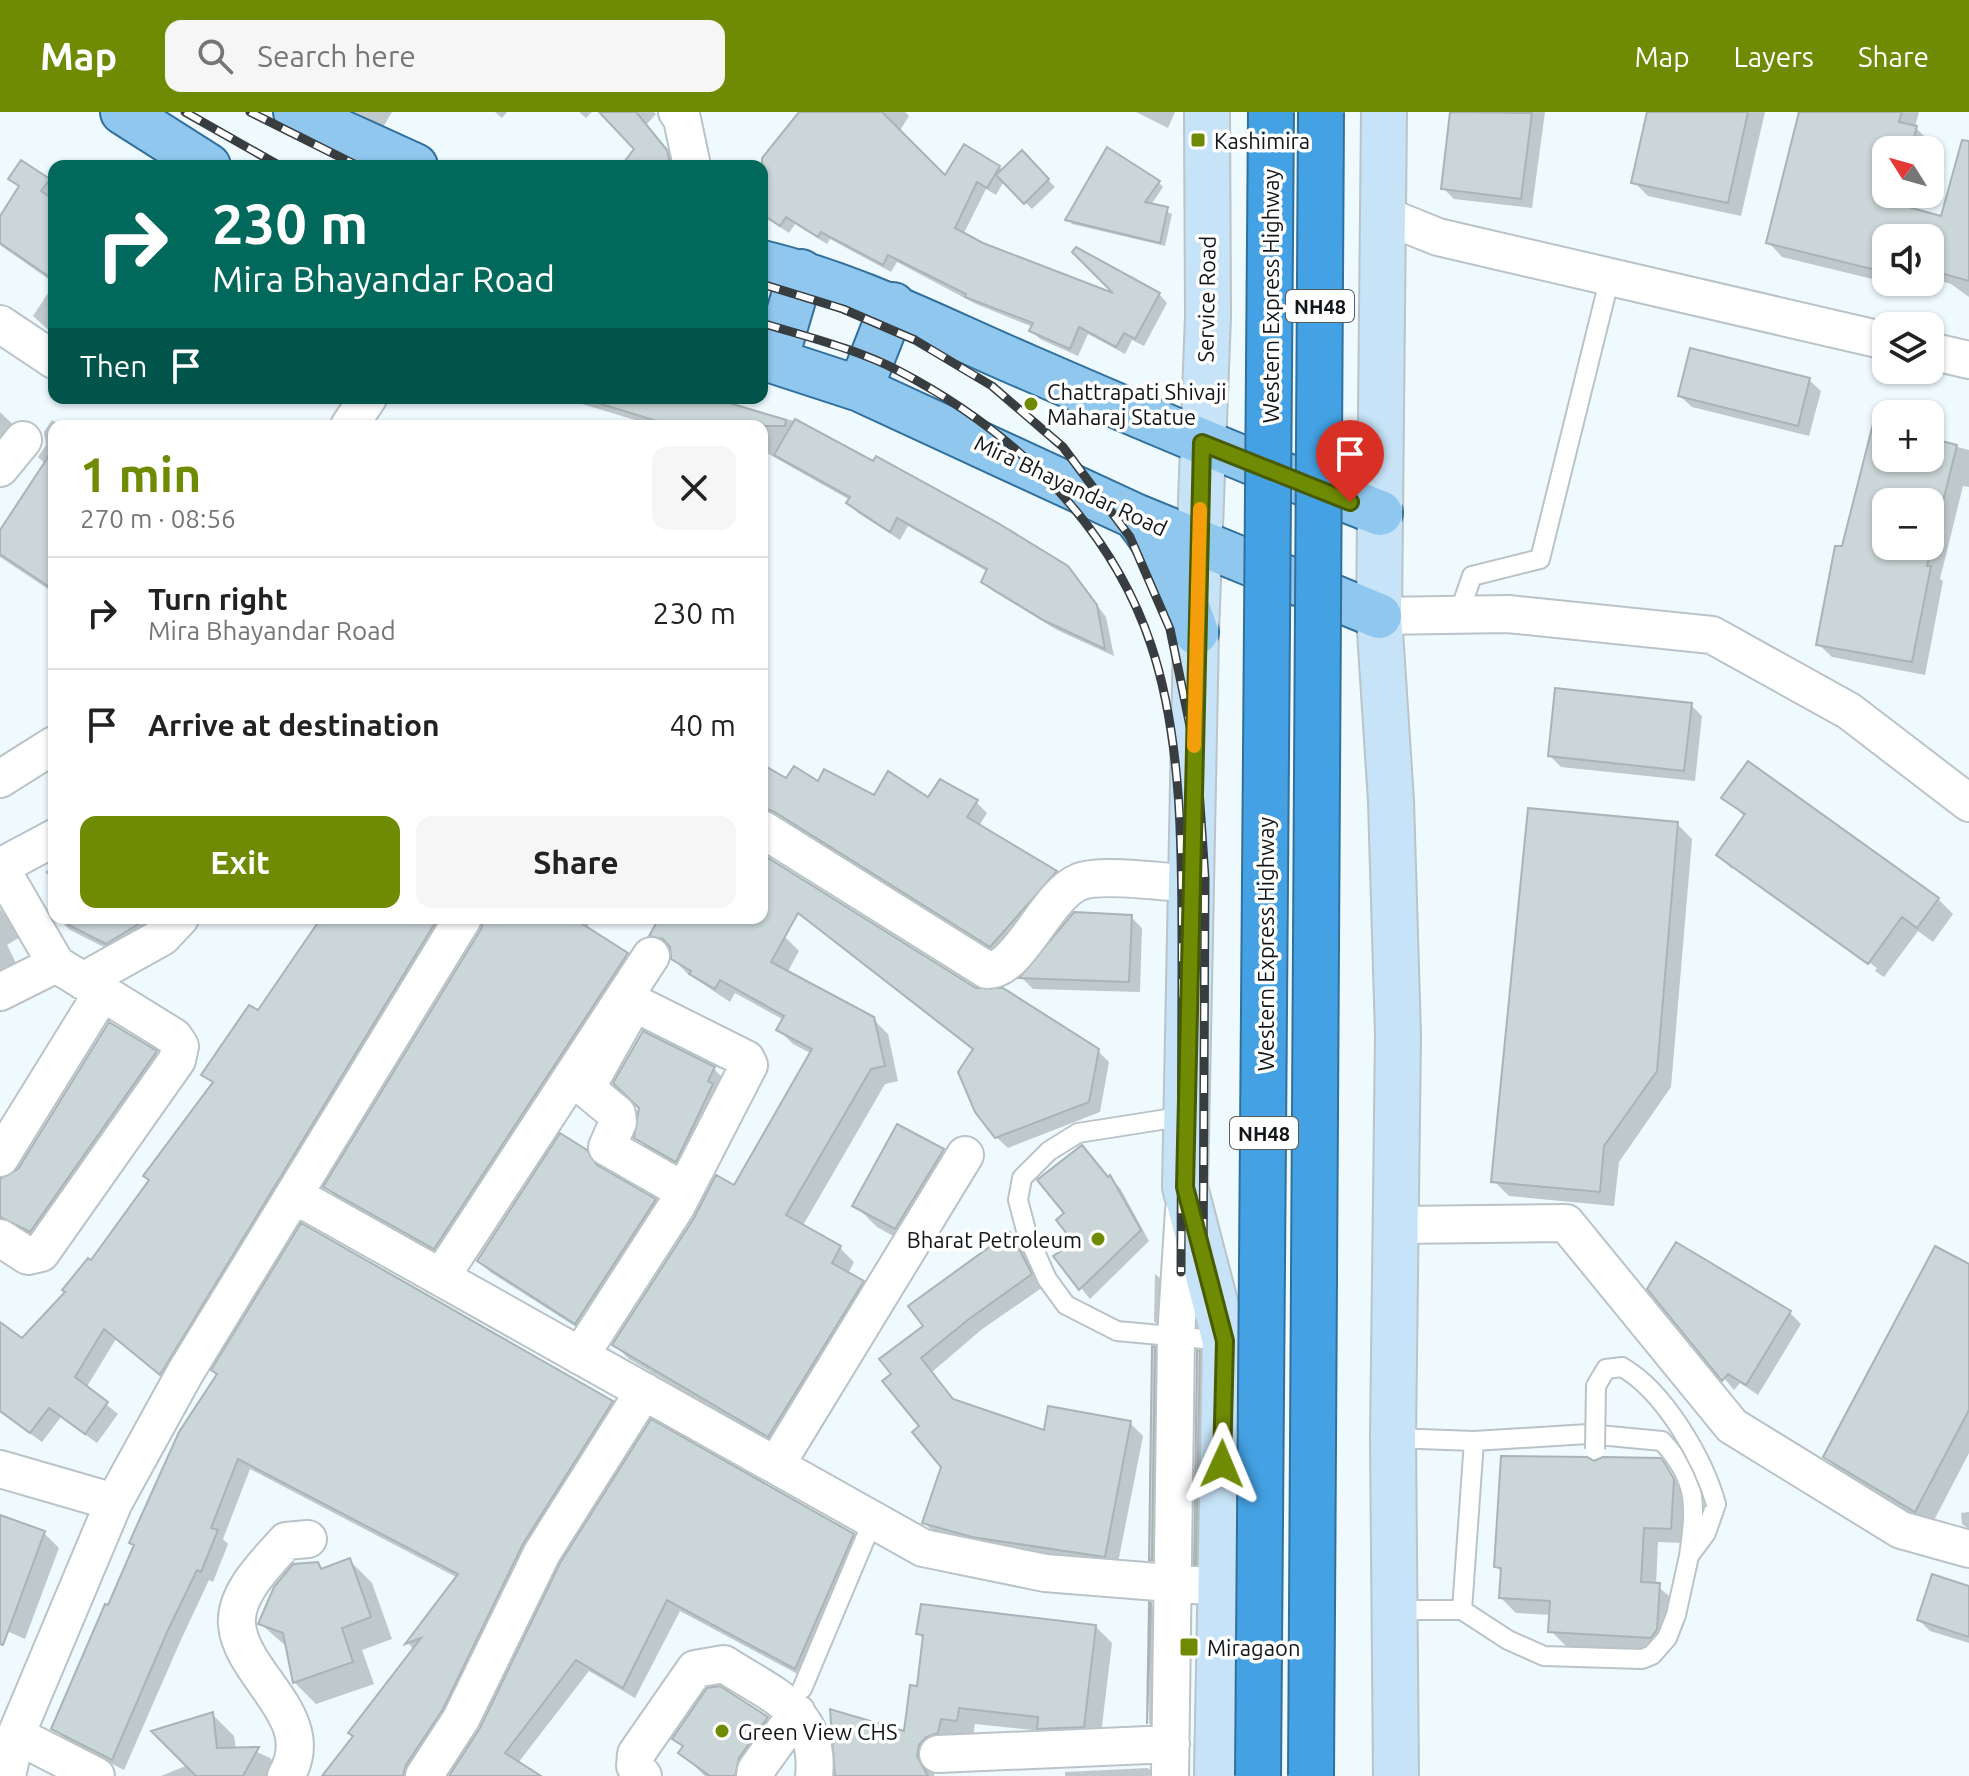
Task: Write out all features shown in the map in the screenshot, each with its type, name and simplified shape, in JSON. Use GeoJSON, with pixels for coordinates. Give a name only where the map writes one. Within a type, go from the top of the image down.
{"type":"FeatureCollection","features":[{"type":"Feature","properties":{"kind":"highway","name":"Western Express Highway"},"geometry":{"type":"LineString","coordinates":[[1258,1776],[1271,112]]}},
{"type":"Feature","properties":{"kind":"highway","name":"NH48"},"geometry":{"type":"LineString","coordinates":[[1311,1776],[1321,112]]}},
{"type":"Feature","properties":{"kind":"main road"},"geometry":{"type":"LineString","coordinates":[[123,112],[199,160]]}},
{"type":"Feature","properties":{"kind":"main road"},"geometry":{"type":"LineString","coordinates":[[296,112],[402,160]]}},
{"type":"Feature","properties":{"kind":"main road","name":"Service Road"},"geometry":{"type":"LineString","coordinates":[[1207,112],[1208,316],[1198,544],[1185,1187],[1225,1341],[1217,1776]]}},
{"type":"Feature","properties":{"kind":"main road"},"geometry":{"type":"LineString","coordinates":[[1384,112],[1386,216],[1379,616],[1391,801],[1397,1004],[1393,1438],[1396,1776]]}},
{"type":"Feature","properties":{"kind":"main road"},"geometry":{"type":"LineString","coordinates":[[768,359],[781,268],[893,305],[992,352],[1202,443],[1380,513]]}},
{"type":"Feature","properties":{"kind":"main road"},"geometry":{"type":"LineString","coordinates":[[860,389],[893,305]]}},
{"type":"Feature","properties":{"kind":"main road","name":"Mira Bhayandar Road"},"geometry":{"type":"LineString","coordinates":[[768,359],[860,389],[1198,544],[1379,616]]}},
{"type":"Feature","properties":{"kind":"main road"},"geometry":{"type":"LineString","coordinates":[[1135,516],[1160,547],[1180,585],[1196,632]]}},
{"type":"Feature","properties":{"kind":"street"},"geometry":{"type":"LineString","coordinates":[[677,112],[682,119],[691,160]]}},
{"type":"Feature","properties":{"kind":"street"},"geometry":{"type":"LineString","coordinates":[[1386,216],[1438,237],[1872,338]]}},
{"type":"Feature","properties":{"kind":"street"},"geometry":{"type":"LineString","coordinates":[[0,324],[48,356]]}},
{"type":"Feature","properties":{"kind":"street"},"geometry":{"type":"LineString","coordinates":[[1944,354],[1969,360]]}},
{"type":"Feature","properties":{"kind":"street"},"geometry":{"type":"LineString","coordinates":[[0,468],[23,440]]}},
{"type":"Feature","properties":{"kind":"street"},"geometry":{"type":"LineString","coordinates":[[1379,616],[1508,614],[1712,635],[1849,711],[1969,803]]}},
{"type":"Feature","properties":{"kind":"street"},"geometry":{"type":"LineString","coordinates":[[0,779],[48,749]]}},
{"type":"Feature","properties":{"kind":"street"},"geometry":{"type":"LineString","coordinates":[[768,833],[987,970],[1004,966],[1052,905],[1077,882],[1094,879],[1191,884]]}},
{"type":"Feature","properties":{"kind":"street"},"geometry":{"type":"LineString","coordinates":[[0,1238],[28,1256],[41,1253],[177,1060],[180,1046],[174,1037],[80,979],[0,867],[48,841]]}},
{"type":"Feature","properties":{"kind":"street"},"geometry":{"type":"LineString","coordinates":[[0,992],[80,979],[162,937],[174,924]]}},
{"type":"Feature","properties":{"kind":"street"},"geometry":{"type":"LineString","coordinates":[[7,1776],[16,1735],[114,1502],[185,1373],[459,924]]}},
{"type":"Feature","properties":{"kind":"street"},"geometry":{"type":"LineString","coordinates":[[441,1277],[651,956]]}},
{"type":"Feature","properties":{"kind":"street"},"geometry":{"type":"LineString","coordinates":[[0,1158],[80,979]]}},
{"type":"Feature","properties":{"kind":"street"},"geometry":{"type":"LineString","coordinates":[[580,1356],[684,1191],[749,1065],[746,1059],[634,1003],[588,1085],[589,1091],[617,1114],[618,1122],[607,1147],[684,1191]]}},
{"type":"Feature","properties":{"kind":"street"},"geometry":{"type":"LineString","coordinates":[[776,1465],[965,1155]]}},
{"type":"Feature","properties":{"kind":"street"},"geometry":{"type":"LineString","coordinates":[[938,1754],[1170,1760],[1176,1337],[1185,1187]]}},
{"type":"Feature","properties":{"kind":"street"},"geometry":{"type":"LineString","coordinates":[[294,1195],[923,1548],[1045,1573],[1220,1587]]}},
{"type":"Feature","properties":{"kind":"street"},"geometry":{"type":"LineString","coordinates":[[1397,1225],[1566,1223],[1732,1426],[1901,1530],[1969,1549]]}},
{"type":"Feature","properties":{"kind":"street"},"geometry":{"type":"LineString","coordinates":[[424,1776],[461,1719],[542,1553],[644,1391]]}},
{"type":"Feature","properties":{"kind":"street"},"geometry":{"type":"LineString","coordinates":[[0,1469],[114,1502]]}},
{"type":"Feature","properties":{"kind":"street"},"geometry":{"type":"LineString","coordinates":[[286,1776],[295,1761],[291,1727],[273,1689],[252,1661],[237,1625],[244,1595],[259,1572],[286,1541],[308,1539]]}},
{"type":"Feature","properties":{"kind":"street"},"geometry":{"type":"LineString","coordinates":[[643,1776],[635,1766],[636,1754],[695,1669],[724,1664],[800,1701],[811,1730],[814,1776]]}},
{"type":"Feature","properties":{"kind":"street"},"geometry":{"type":"LineString","coordinates":[[755,1776],[800,1701]]}},
{"type":"Feature","properties":{"kind":"street"},"geometry":{"type":"LineString","coordinates":[[16,1735],[96,1776]]}},
{"type":"Feature","properties":{"kind":"lane"},"geometry":{"type":"LineString","coordinates":[[1458,616],[1472,576],[1540,559],[1610,277]]}},
{"type":"Feature","properties":{"kind":"lane"},"geometry":{"type":"LineString","coordinates":[[1186,1116],[1078,1133],[1049,1151],[1022,1178],[1018,1200],[1027,1234],[1047,1279],[1066,1305],[1117,1331],[1225,1341]]}},
{"type":"Feature","properties":{"kind":"lane"},"geometry":{"type":"LineString","coordinates":[[1595,1449],[1596,1386],[1606,1369],[1622,1367],[1641,1379],[1697,1453],[1716,1504],[1706,1533],[1689,1556]]}},
{"type":"Feature","properties":{"kind":"lane"},"geometry":{"type":"LineString","coordinates":[[1393,1438],[1474,1441],[1588,1434],[1662,1441],[1684,1466],[1696,1507],[1689,1556],[1667,1638],[1652,1655],[1642,1659],[1544,1656],[1508,1640],[1462,1610],[1394,1610]]}},
{"type":"Feature","properties":{"kind":"lane"},"geometry":{"type":"LineString","coordinates":[[1462,1610],[1474,1441]]}},
{"type":"Feature","properties":{"kind":"lane"},"geometry":{"type":"LineString","coordinates":[[800,1701],[873,1520]]}},
{"type":"Feature","properties":{"kind":"building"},"geometry":{"type":"Polygon","coordinates":[[[599,112],[636,112],[667,150],[670,160],[626,160],[634,149],[599,112]]]}},
{"type":"Feature","properties":{"kind":"building"},"geometry":{"type":"Polygon","coordinates":[[[799,112],[882,112],[945,175],[964,144],[1000,166],[987,188],[977,182],[955,228],[983,243],[1113,293],[1072,252],[1076,247],[1160,293],[1135,339],[1124,333],[1116,347],[1079,327],[1070,349],[1029,331],[1033,323],[965,297],[966,294],[888,255],[883,265],[821,232],[818,237],[786,217],[780,226],[768,218],[768,160],[762,158],[799,112]]]}},
{"type":"Feature","properties":{"kind":"building"},"geometry":{"type":"Polygon","coordinates":[[[1450,112],[1532,113],[1521,199],[1441,189],[1450,112]]]}},
{"type":"Feature","properties":{"kind":"building"},"geometry":{"type":"Polygon","coordinates":[[[1647,112],[1748,112],[1728,203],[1631,183],[1647,112]]]}},
{"type":"Feature","properties":{"kind":"building"},"geometry":{"type":"Polygon","coordinates":[[[1799,112],[1902,112],[1899,122],[1917,126],[1914,136],[1872,136],[1872,208],[1912,208],[1941,216],[1962,140],[1969,141],[1969,281],[1944,274],[1944,224],[1872,224],[1872,269],[1766,243],[1799,112]]]}},
{"type":"Feature","properties":{"kind":"building"},"geometry":{"type":"Polygon","coordinates":[[[1107,147],[1160,181],[1145,202],[1168,207],[1160,243],[1065,220],[1107,147]]]}},
{"type":"Feature","properties":{"kind":"building"},"geometry":{"type":"Polygon","coordinates":[[[1022,150],[1049,179],[1024,204],[996,175],[1022,150]]]}},
{"type":"Feature","properties":{"kind":"building"},"geometry":{"type":"Polygon","coordinates":[[[21,160],[48,178],[41,191],[48,196],[48,276],[0,243],[0,216],[19,186],[8,179],[21,160]]]}},
{"type":"Feature","properties":{"kind":"building"},"geometry":{"type":"Polygon","coordinates":[[[1690,348],[1810,378],[1798,426],[1678,396],[1690,348]]]}},
{"type":"Feature","properties":{"kind":"building"},"geometry":{"type":"Polygon","coordinates":[[[601,404],[733,404],[786,420],[785,426],[768,426],[768,420],[653,420],[601,404]]]}},
{"type":"Feature","properties":{"kind":"building"},"geometry":{"type":"Polygon","coordinates":[[[795,419],[873,461],[876,456],[998,523],[1068,566],[1097,605],[1105,649],[1045,621],[981,582],[987,569],[897,518],[890,532],[846,503],[850,497],[774,455],[795,419]]]}},
{"type":"Feature","properties":{"kind":"building"},"geometry":{"type":"Polygon","coordinates":[[[1872,428],[1872,472],[1944,472],[1944,442],[1957,445],[1944,497],[1944,488],[1872,488],[1872,560],[1928,560],[1927,566],[1931,566],[1912,662],[1816,645],[1835,546],[1842,546],[1872,428]]]}},
{"type":"Feature","properties":{"kind":"building"},"geometry":{"type":"Polygon","coordinates":[[[48,457],[48,586],[0,554],[0,530],[48,457]]]}},
{"type":"Feature","properties":{"kind":"building"},"geometry":{"type":"Polygon","coordinates":[[[1555,688],[1692,703],[1684,771],[1548,756],[1555,688]]]}},
{"type":"Feature","properties":{"kind":"building"},"geometry":{"type":"Polygon","coordinates":[[[1748,761],[1939,898],[1917,928],[1902,917],[1868,964],[1716,855],[1745,814],[1721,798],[1748,761]]]}},
{"type":"Feature","properties":{"kind":"building"},"geometry":{"type":"Polygon","coordinates":[[[794,766],[818,781],[824,769],[874,795],[888,771],[928,797],[940,779],[978,800],[967,817],[1057,871],[990,947],[768,810],[768,768],[786,778],[794,766]]]}},
{"type":"Feature","properties":{"kind":"building"},"geometry":{"type":"Polygon","coordinates":[[[1528,808],[1678,822],[1657,1071],[1604,1146],[1600,1192],[1491,1182],[1528,808]]]}},
{"type":"Feature","properties":{"kind":"building"},"geometry":{"type":"Polygon","coordinates":[[[768,858],[976,988],[1003,988],[1099,1049],[1089,1102],[995,1138],[975,1112],[958,1072],[973,1049],[798,913],[771,962],[874,1017],[885,1066],[871,1069],[786,1215],[841,1246],[832,1263],[864,1281],[768,1437],[612,1345],[694,1218],[716,1175],[734,1185],[812,1049],[776,1030],[784,1016],[720,980],[715,989],[689,974],[691,971],[671,959],[670,947],[663,939],[649,936],[656,924],[768,924],[768,858]]]}},
{"type":"Feature","properties":{"kind":"building"},"geometry":{"type":"Polygon","coordinates":[[[1074,912],[1132,915],[1129,982],[1019,978],[1074,912]]]}},
{"type":"Feature","properties":{"kind":"building"},"geometry":{"type":"Polygon","coordinates":[[[67,924],[138,924],[106,944],[67,924]]]}},
{"type":"Feature","properties":{"kind":"building"},"geometry":{"type":"Polygon","coordinates":[[[317,924],[434,924],[160,1375],[104,1329],[75,1377],[108,1402],[85,1434],[49,1408],[30,1433],[0,1411],[0,1322],[22,1338],[65,1292],[62,1290],[88,1258],[91,1260],[149,1180],[143,1176],[213,1082],[201,1075],[249,1005],[258,1010],[317,924]]]}},
{"type":"Feature","properties":{"kind":"building"},"geometry":{"type":"Polygon","coordinates":[[[482,924],[582,924],[628,953],[434,1249],[323,1187],[482,924]]]}},
{"type":"Feature","properties":{"kind":"building"},"geometry":{"type":"Polygon","coordinates":[[[109,1022],[157,1051],[30,1232],[0,1217],[0,1179],[18,1169],[109,1022]]]}},
{"type":"Feature","properties":{"kind":"building"},"geometry":{"type":"Polygon","coordinates":[[[643,1031],[715,1067],[708,1081],[713,1084],[676,1162],[634,1138],[639,1108],[613,1083],[643,1031]]]}},
{"type":"Feature","properties":{"kind":"building"},"geometry":{"type":"Polygon","coordinates":[[[897,1124],[944,1149],[895,1229],[852,1206],[897,1124]]]}},
{"type":"Feature","properties":{"kind":"building"},"geometry":{"type":"Polygon","coordinates":[[[560,1133],[587,1150],[597,1165],[656,1199],[575,1324],[477,1261],[560,1133]]]}},
{"type":"Feature","properties":{"kind":"building"},"geometry":{"type":"Polygon","coordinates":[[[1082,1145],[1108,1177],[1110,1175],[1141,1230],[1079,1290],[1053,1256],[1074,1243],[1056,1220],[1064,1213],[1037,1180],[1082,1145]]]}},
{"type":"Feature","properties":{"kind":"building"},"geometry":{"type":"Polygon","coordinates":[[[301,1223],[613,1401],[523,1544],[443,1709],[406,1765],[403,1776],[322,1776],[353,1736],[348,1733],[421,1638],[405,1644],[458,1574],[238,1459],[211,1528],[218,1530],[201,1572],[197,1570],[168,1630],[112,1760],[51,1729],[134,1545],[129,1543],[179,1432],[217,1374],[211,1370],[301,1223]]]}},
{"type":"Feature","properties":{"kind":"building"},"geometry":{"type":"Polygon","coordinates":[[[1010,1232],[1032,1274],[921,1358],[953,1399],[1044,1430],[1048,1406],[1131,1421],[1105,1557],[972,1537],[922,1523],[941,1467],[912,1432],[919,1426],[882,1381],[891,1374],[879,1359],[923,1326],[908,1306],[1010,1232]]]}},
{"type":"Feature","properties":{"kind":"building"},"geometry":{"type":"Polygon","coordinates":[[[1676,1242],[1791,1311],[1746,1385],[1728,1374],[1722,1381],[1647,1289],[1676,1242]]]}},
{"type":"Feature","properties":{"kind":"building"},"geometry":{"type":"Polygon","coordinates":[[[1935,1246],[1969,1264],[1969,1410],[1915,1512],[1823,1457],[1935,1246]]]}},
{"type":"Feature","properties":{"kind":"building"},"geometry":{"type":"Polygon","coordinates":[[[1152,1346],[1155,1347],[1152,1560],[1149,1560],[1152,1346]]]}},
{"type":"Feature","properties":{"kind":"building"},"geometry":{"type":"Polygon","coordinates":[[[1197,1350],[1200,1351],[1194,1564],[1197,1350]]]}},
{"type":"Feature","properties":{"kind":"building"},"geometry":{"type":"Polygon","coordinates":[[[651,1419],[854,1534],[795,1669],[667,1600],[623,1688],[576,1660],[505,1753],[541,1776],[449,1776],[480,1728],[560,1563],[651,1419]]]}},
{"type":"Feature","properties":{"kind":"building"},"geometry":{"type":"Polygon","coordinates":[[[1501,1456],[1587,1457],[1594,1461],[1603,1457],[1661,1458],[1674,1479],[1671,1529],[1644,1528],[1641,1582],[1660,1583],[1657,1629],[1651,1638],[1548,1632],[1550,1601],[1499,1598],[1501,1568],[1494,1567],[1501,1456]]]}},
{"type":"Feature","properties":{"kind":"building"},"geometry":{"type":"Polygon","coordinates":[[[0,1515],[45,1531],[3,1645],[0,1644],[0,1515]]]}},
{"type":"Feature","properties":{"kind":"building"},"geometry":{"type":"Polygon","coordinates":[[[350,1558],[371,1617],[342,1628],[353,1662],[293,1683],[283,1633],[258,1624],[274,1587],[293,1564],[318,1562],[321,1569],[350,1558]]]}},
{"type":"Feature","properties":{"kind":"building"},"geometry":{"type":"Polygon","coordinates":[[[1932,1574],[1969,1586],[1969,1637],[1917,1620],[1932,1574]]]}},
{"type":"Feature","properties":{"kind":"building"},"geometry":{"type":"Polygon","coordinates":[[[1149,1602],[1151,1603],[1147,1724],[1149,1602]]]}},
{"type":"Feature","properties":{"kind":"building"},"geometry":{"type":"Polygon","coordinates":[[[921,1604],[1096,1625],[1084,1727],[1037,1729],[1038,1717],[959,1708],[957,1721],[941,1719],[938,1733],[926,1737],[919,1745],[917,1756],[928,1776],[835,1776],[830,1709],[904,1731],[910,1685],[917,1686],[923,1635],[916,1634],[921,1604]]]}},
{"type":"Feature","properties":{"kind":"building","name":"Green View CHS"},"geometry":{"type":"Polygon","coordinates":[[[720,1686],[768,1717],[739,1758],[735,1776],[710,1776],[678,1753],[683,1746],[672,1739],[707,1688],[720,1686]]]}},
{"type":"Feature","properties":{"kind":"building"},"geometry":{"type":"Polygon","coordinates":[[[213,1712],[217,1748],[259,1747],[243,1776],[196,1776],[151,1731],[213,1712]]]}},
{"type":"Feature","properties":{"kind":"railway"},"geometry":{"type":"LineString","coordinates":[[185,112],[269,160]]}},
{"type":"Feature","properties":{"kind":"railway"},"geometry":{"type":"LineString","coordinates":[[250,112],[346,160]]}},
{"type":"Feature","properties":{"kind":"railway"},"geometry":{"type":"LineString","coordinates":[[768,286],[843,309],[915,340],[992,386],[1063,447],[1130,537],[1170,629],[1197,760],[1205,878],[1203,1273]]}},
{"type":"Feature","properties":{"kind":"railway"},"geometry":{"type":"LineString","coordinates":[[768,325],[883,363],[980,421],[1018,451],[1083,520],[1133,600],[1162,683],[1170,722],[1179,805],[1182,930],[1181,1272]]}},
{"type":"Feature","properties":{"kind":"slow traffic"},"geometry":{"type":"LineString","coordinates":[[1194,746],[1200,509]]}},
{"type":"Feature","properties":{"kind":"place","name":"Kashimira"},"geometry":{"type":"Point","coordinates":[1198,140]}},
{"type":"Feature","properties":{"kind":"place","name":"Chattrapati Shivaji Maharaj Statue"},"geometry":{"type":"Point","coordinates":[1031,404]}},
{"type":"Feature","properties":{"kind":"place","name":"Bharat Petroleum"},"geometry":{"type":"Point","coordinates":[1098,1239]}},
{"type":"Feature","properties":{"kind":"place","name":"Miragaon"},"geometry":{"type":"Point","coordinates":[1189,1647]}},
{"type":"Feature","properties":{"kind":"place","name":"Green View CHS"},"geometry":{"type":"Point","coordinates":[722,1731]}},
{"type":"Feature","properties":{"kind":"route"},"geometry":{"type":"LineString","coordinates":[[1222,1464],[1225,1341],[1185,1187],[1202,443],[1350,502]]}}]}
